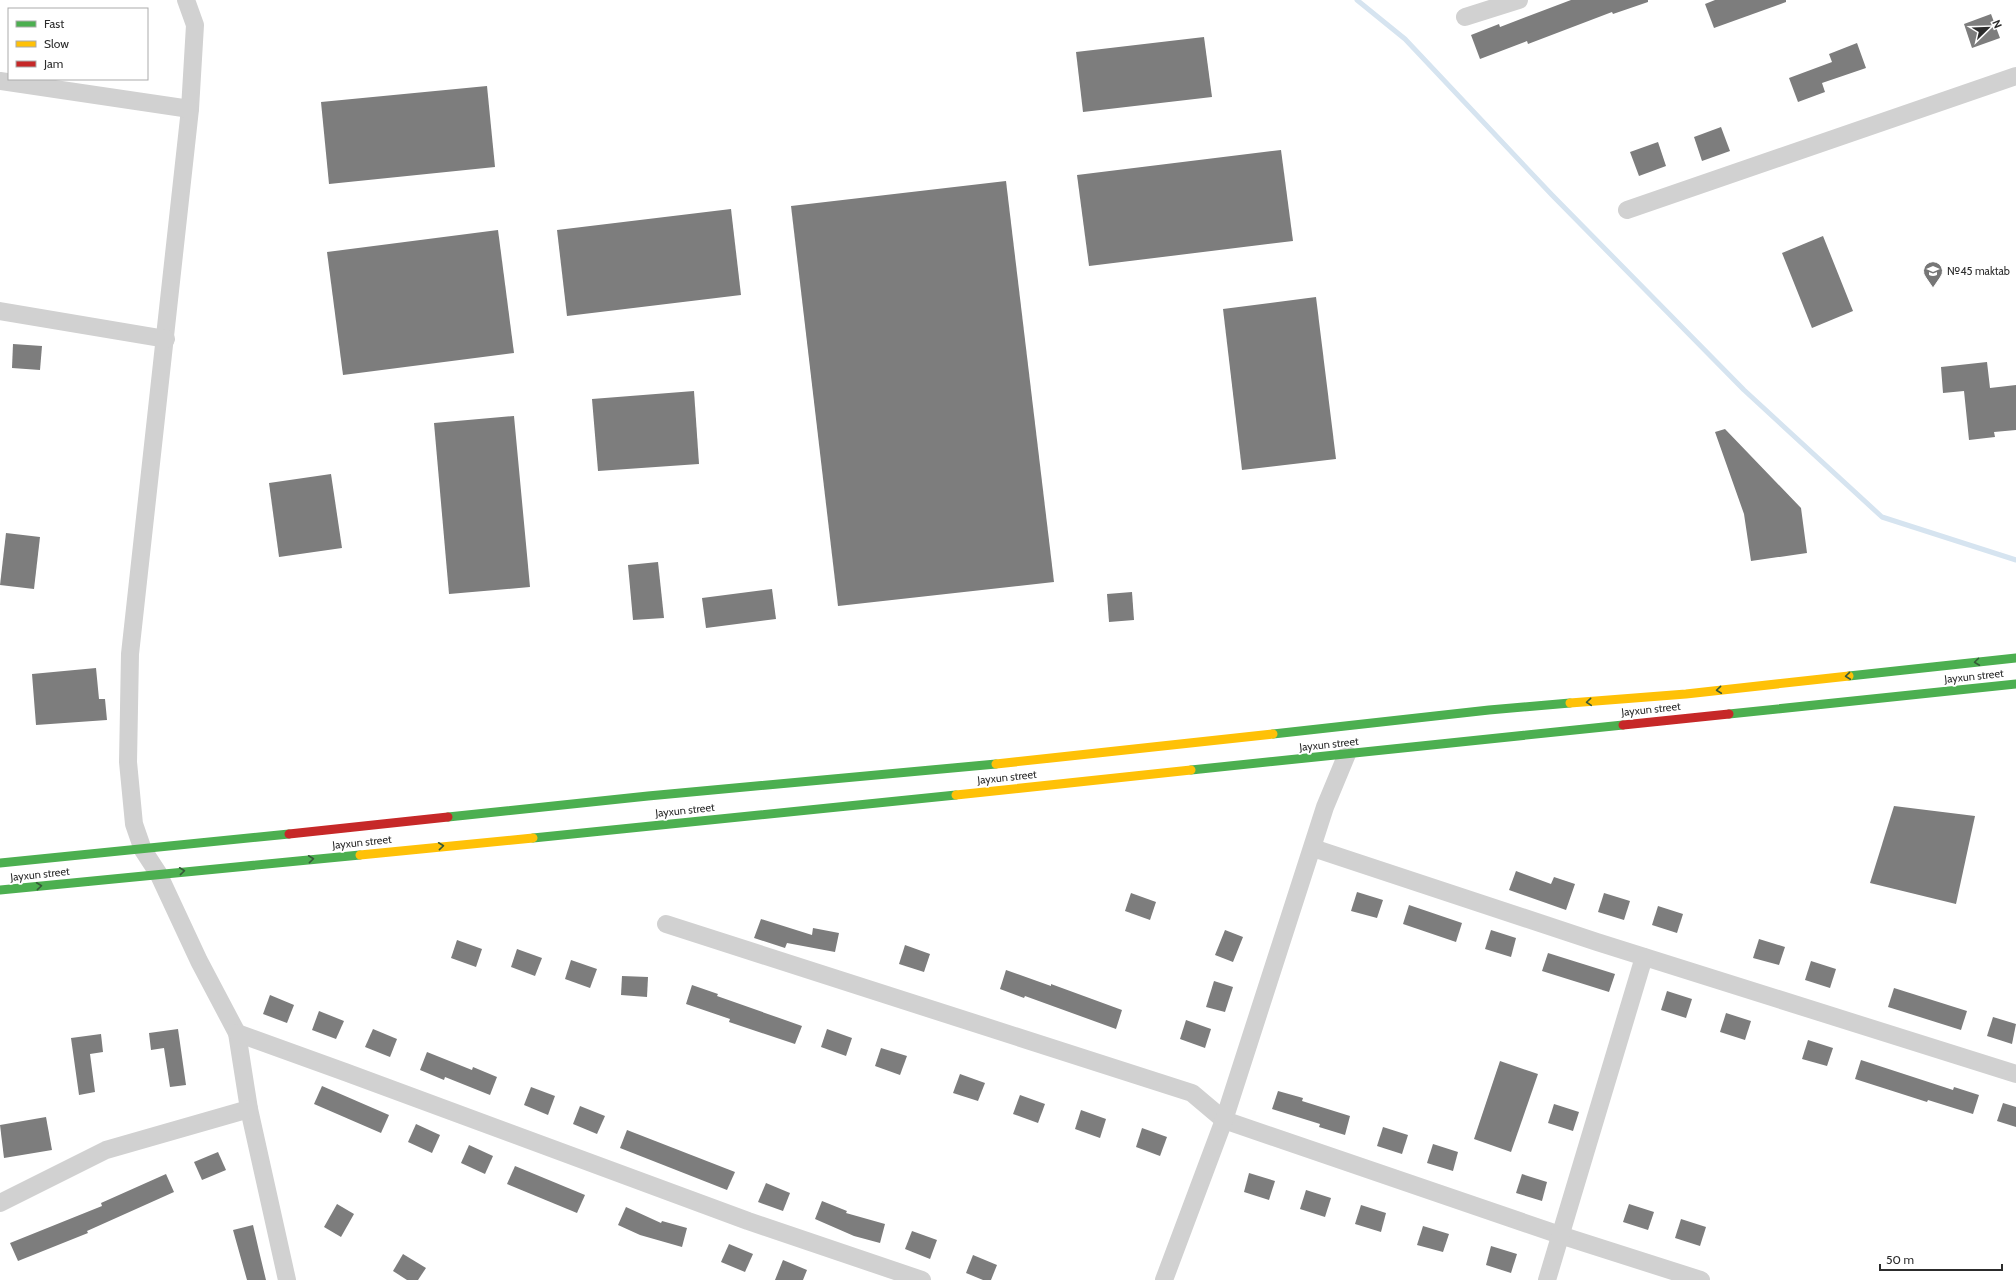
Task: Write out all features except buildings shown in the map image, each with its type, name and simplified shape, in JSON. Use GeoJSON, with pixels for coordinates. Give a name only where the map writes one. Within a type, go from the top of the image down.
{"type":"FeatureCollection","features":[{"type":"Feature","properties":{"kind":"highway","name":"Jayxun street"},"geometry":{"type":"LineString","coordinates":[[0,863],[143,850],[648,796],[1054,758],[1489,710],[1686,694],[2016,658]]}},
{"type":"Feature","properties":{"kind":"highway","name":"Jayxun street"},"geometry":{"type":"LineString","coordinates":[[0,890],[158,873],[762,815],[2016,684]]}},
{"type":"Feature","properties":{"kind":"street"},"geometry":{"type":"LineString","coordinates":[[186,0],[195,25],[190,109],[166,339],[130,654],[128,762],[134,824],[143,850],[158,873],[199,961],[237,1034],[249,1109],[287,1280]]}},
{"type":"Feature","properties":{"kind":"street"},"geometry":{"type":"LineString","coordinates":[[1465,17],[1519,0]]}},
{"type":"Feature","properties":{"kind":"street"},"geometry":{"type":"LineString","coordinates":[[1627,210],[2016,76]]}},
{"type":"Feature","properties":{"kind":"street"},"geometry":{"type":"LineString","coordinates":[[0,80],[190,109]]}},
{"type":"Feature","properties":{"kind":"street"},"geometry":{"type":"LineString","coordinates":[[0,311],[166,339]]}},
{"type":"Feature","properties":{"kind":"street"},"geometry":{"type":"LineString","coordinates":[[1164,1280],[1224,1120],[1325,807],[1347,754]]}},
{"type":"Feature","properties":{"kind":"street"},"geometry":{"type":"LineString","coordinates":[[1313,848],[1644,957],[2016,1074]]}},
{"type":"Feature","properties":{"kind":"street"},"geometry":{"type":"LineString","coordinates":[[666,924],[1192,1093],[1224,1120],[1560,1235],[1701,1280]]}},
{"type":"Feature","properties":{"kind":"street"},"geometry":{"type":"LineString","coordinates":[[1547,1280],[1644,957]]}},
{"type":"Feature","properties":{"kind":"street"},"geometry":{"type":"LineString","coordinates":[[237,1034],[353,1074],[748,1221],[922,1280]]}},
{"type":"Feature","properties":{"kind":"street"},"geometry":{"type":"LineString","coordinates":[[0,1203],[106,1150],[249,1109]]}},
{"type":"Feature","properties":{"kind":"waterway"},"geometry":{"type":"LineString","coordinates":[[1357,0],[1405,39],[1552,195],[1744,390],[1882,517],[2016,560]]}},
{"type":"Feature","properties":{"kind":"traffic: fast"},"geometry":{"type":"LineString","coordinates":[[1849,676],[2016,658]]}},
{"type":"Feature","properties":{"kind":"traffic: fast"},"geometry":{"type":"LineString","coordinates":[[1729,714],[2016,684]]}},
{"type":"Feature","properties":{"kind":"traffic: fast"},"geometry":{"type":"LineString","coordinates":[[1273,734],[1489,710],[1570,703]]}},
{"type":"Feature","properties":{"kind":"traffic: fast"},"geometry":{"type":"LineString","coordinates":[[1191,770],[1623,725]]}},
{"type":"Feature","properties":{"kind":"traffic: fast"},"geometry":{"type":"LineString","coordinates":[[448,817],[648,796],[996,764]]}},
{"type":"Feature","properties":{"kind":"traffic: fast"},"geometry":{"type":"LineString","coordinates":[[533,838],[956,795]]}},
{"type":"Feature","properties":{"kind":"traffic: fast"},"geometry":{"type":"LineString","coordinates":[[0,863],[289,834]]}},
{"type":"Feature","properties":{"kind":"traffic: fast"},"geometry":{"type":"LineString","coordinates":[[0,890],[360,855]]}},
{"type":"Feature","properties":{"kind":"traffic: slow"},"geometry":{"type":"LineString","coordinates":[[1570,703],[1686,694],[1849,676]]}},
{"type":"Feature","properties":{"kind":"traffic: slow"},"geometry":{"type":"LineString","coordinates":[[996,764],[1273,734]]}},
{"type":"Feature","properties":{"kind":"traffic: slow"},"geometry":{"type":"LineString","coordinates":[[956,795],[1191,770]]}},
{"type":"Feature","properties":{"kind":"traffic: slow"},"geometry":{"type":"LineString","coordinates":[[360,855],[533,838]]}},
{"type":"Feature","properties":{"kind":"traffic: jam"},"geometry":{"type":"LineString","coordinates":[[1623,725],[1729,714]]}},
{"type":"Feature","properties":{"kind":"traffic: jam"},"geometry":{"type":"LineString","coordinates":[[289,834],[448,817]]}},
{"type":"Feature","properties":{"kind":"place","name":"№45 maktab"},"geometry":{"type":"Point","coordinates":[1933,288]}}]}
